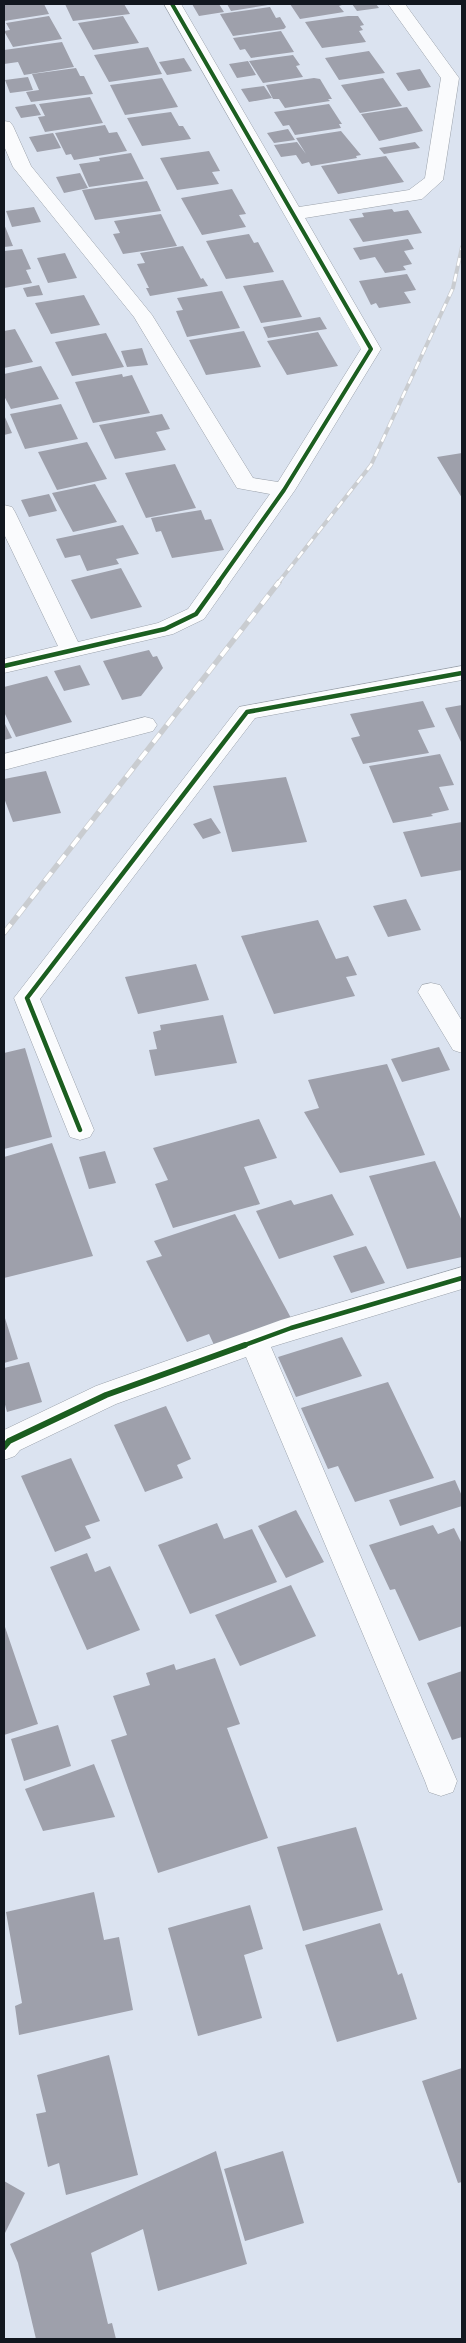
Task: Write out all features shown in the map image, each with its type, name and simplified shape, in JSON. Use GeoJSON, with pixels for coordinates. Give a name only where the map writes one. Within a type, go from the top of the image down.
{"type":"FeatureCollection","features":[{"type":"Feature","properties":{"kind":"street"},"geometry":{"type":"LineString","coordinates":[[4,666],[165,629],[196,614],[284,490],[371,349],[172,4]]}},
{"type":"Feature","properties":{"kind":"street"},"geometry":{"type":"LineString","coordinates":[[293,214],[415,195],[434,180],[450,78],[397,4]]}},
{"type":"Feature","properties":{"kind":"street"},"geometry":{"type":"LineString","coordinates":[[4,126],[22,167],[142,315],[244,483],[284,490]]}},
{"type":"Feature","properties":{"kind":"street"},"geometry":{"type":"LineString","coordinates":[[4,512],[71,650]]}},
{"type":"Feature","properties":{"kind":"street"},"geometry":{"type":"LineString","coordinates":[[80,1130],[27,998],[247,712],[462,673]]}},
{"type":"Feature","properties":{"kind":"street"},"geometry":{"type":"LineString","coordinates":[[4,762],[145,725]]}},
{"type":"Feature","properties":{"kind":"street"},"geometry":{"type":"LineString","coordinates":[[431,992],[462,1042]]}},
{"type":"Feature","properties":{"kind":"street"},"geometry":{"type":"LineString","coordinates":[[4,1447],[8,1441],[106,1395],[291,1328],[462,1278]]}},
{"type":"Feature","properties":{"kind":"street"},"geometry":{"type":"LineString","coordinates":[[254,1342],[441,1781]]}},
{"type":"Feature","properties":{"kind":"building"},"geometry":{"type":"Polygon","coordinates":[[[4,4],[44,4],[49,14],[4,21],[4,4]]]}},
{"type":"Feature","properties":{"kind":"building"},"geometry":{"type":"Polygon","coordinates":[[[65,4],[124,4],[130,14],[73,21],[65,4]]]}},
{"type":"Feature","properties":{"kind":"building"},"geometry":{"type":"Polygon","coordinates":[[[192,4],[219,4],[224,12],[199,16],[192,4]]]}},
{"type":"Feature","properties":{"kind":"building"},"geometry":{"type":"Polygon","coordinates":[[[227,4],[268,4],[268,5],[231,11],[227,4]]]}},
{"type":"Feature","properties":{"kind":"building"},"geometry":{"type":"Polygon","coordinates":[[[290,4],[345,4],[339,6],[344,12],[300,19],[290,4]]]}},
{"type":"Feature","properties":{"kind":"building"},"geometry":{"type":"Polygon","coordinates":[[[352,4],[376,4],[379,8],[357,11],[352,4]]]}},
{"type":"Feature","properties":{"kind":"building"},"geometry":{"type":"Polygon","coordinates":[[[270,7],[276,18],[280,17],[286,27],[284,29],[233,36],[220,14],[270,7]]]}},
{"type":"Feature","properties":{"kind":"building"},"geometry":{"type":"Polygon","coordinates":[[[49,16],[62,39],[13,47],[4,31],[10,30],[6,23],[49,16]]]}},
{"type":"Feature","properties":{"kind":"building"},"geometry":{"type":"Polygon","coordinates":[[[123,16],[139,43],[93,50],[78,23],[123,16]]]}},
{"type":"Feature","properties":{"kind":"building"},"geometry":{"type":"Polygon","coordinates":[[[358,16],[364,25],[360,26],[363,30],[359,31],[366,42],[322,48],[305,22],[358,16]]]}},
{"type":"Feature","properties":{"kind":"building"},"geometry":{"type":"Polygon","coordinates":[[[281,31],[294,52],[251,58],[245,49],[240,50],[233,38],[281,31]]]}},
{"type":"Feature","properties":{"kind":"building"},"geometry":{"type":"Polygon","coordinates":[[[62,42],[74,67],[24,75],[18,62],[4,64],[4,50],[62,42]]]}},
{"type":"Feature","properties":{"kind":"building"},"geometry":{"type":"Polygon","coordinates":[[[148,47],[162,74],[109,82],[94,55],[148,47]]]}},
{"type":"Feature","properties":{"kind":"building"},"geometry":{"type":"Polygon","coordinates":[[[369,51],[385,73],[339,80],[325,58],[369,51]]]}},
{"type":"Feature","properties":{"kind":"building"},"geometry":{"type":"Polygon","coordinates":[[[293,55],[300,65],[296,66],[303,77],[263,83],[249,61],[293,55]]]}},
{"type":"Feature","properties":{"kind":"building"},"geometry":{"type":"Polygon","coordinates":[[[184,58],[192,71],[167,75],[159,62],[184,58]]]}},
{"type":"Feature","properties":{"kind":"building"},"geometry":{"type":"Polygon","coordinates":[[[248,61],[256,75],[237,78],[229,64],[248,61]]]}},
{"type":"Feature","properties":{"kind":"building"},"geometry":{"type":"Polygon","coordinates":[[[76,68],[80,76],[84,76],[93,94],[31,102],[26,92],[39,90],[32,74],[76,68]]]}},
{"type":"Feature","properties":{"kind":"building"},"geometry":{"type":"Polygon","coordinates":[[[420,69],[431,87],[408,91],[396,73],[420,69]]]}},
{"type":"Feature","properties":{"kind":"building"},"geometry":{"type":"Polygon","coordinates":[[[28,77],[33,90],[10,93],[5,80],[28,77]]]}},
{"type":"Feature","properties":{"kind":"building"},"geometry":{"type":"Polygon","coordinates":[[[162,78],[178,107],[125,115],[110,85],[162,78]]]}},
{"type":"Feature","properties":{"kind":"building"},"geometry":{"type":"Polygon","coordinates":[[[314,78],[320,79],[332,99],[328,99],[330,101],[285,108],[279,99],[273,99],[266,85],[314,78]]]}},
{"type":"Feature","properties":{"kind":"building"},"geometry":{"type":"Polygon","coordinates":[[[383,78],[402,106],[360,113],[341,85],[383,78]]]}},
{"type":"Feature","properties":{"kind":"building"},"geometry":{"type":"Polygon","coordinates":[[[264,86],[272,98],[249,102],[241,89],[264,86]]]}},
{"type":"Feature","properties":{"kind":"building"},"geometry":{"type":"Polygon","coordinates":[[[90,97],[103,123],[45,132],[38,117],[45,116],[39,104],[90,97]]]}},
{"type":"Feature","properties":{"kind":"building"},"geometry":{"type":"Polygon","coordinates":[[[35,104],[41,115],[21,118],[15,107],[35,104]]]}},
{"type":"Feature","properties":{"kind":"building"},"geometry":{"type":"Polygon","coordinates":[[[329,104],[342,124],[339,124],[341,128],[295,135],[289,125],[283,126],[274,112],[329,104]]]}},
{"type":"Feature","properties":{"kind":"building"},"geometry":{"type":"Polygon","coordinates":[[[407,107],[423,131],[379,141],[361,114],[407,107]]]}},
{"type":"Feature","properties":{"kind":"building"},"geometry":{"type":"Polygon","coordinates":[[[171,112],[179,126],[183,126],[191,139],[142,146],[127,118],[171,112]]]}},
{"type":"Feature","properties":{"kind":"building"},"geometry":{"type":"Polygon","coordinates":[[[105,125],[109,133],[117,132],[127,151],[74,160],[71,154],[66,155],[55,133],[105,125]]]}},
{"type":"Feature","properties":{"kind":"building"},"geometry":{"type":"Polygon","coordinates":[[[288,129],[295,140],[274,143],[267,133],[288,129]]]}},
{"type":"Feature","properties":{"kind":"building"},"geometry":{"type":"Polygon","coordinates":[[[341,131],[361,155],[356,156],[357,158],[311,166],[309,162],[302,164],[296,155],[281,157],[274,145],[297,142],[306,154],[296,138],[341,131]]]}},
{"type":"Feature","properties":{"kind":"building"},"geometry":{"type":"Polygon","coordinates":[[[53,133],[61,148],[37,152],[29,137],[53,133]]]}},
{"type":"Feature","properties":{"kind":"building"},"geometry":{"type":"Polygon","coordinates":[[[415,142],[420,148],[384,154],[379,148],[415,142]]]}},
{"type":"Feature","properties":{"kind":"building"},"geometry":{"type":"Polygon","coordinates":[[[209,151],[220,171],[212,172],[219,184],[177,190],[160,158],[209,151]]]}},
{"type":"Feature","properties":{"kind":"building"},"geometry":{"type":"Polygon","coordinates":[[[131,153],[144,179],[89,187],[79,164],[100,161],[99,158],[131,153]]]}},
{"type":"Feature","properties":{"kind":"building"},"geometry":{"type":"Polygon","coordinates":[[[386,156],[404,182],[338,194],[321,166],[386,156]]]}},
{"type":"Feature","properties":{"kind":"building"},"geometry":{"type":"Polygon","coordinates":[[[80,173],[88,188],[64,193],[56,177],[80,173]]]}},
{"type":"Feature","properties":{"kind":"building"},"geometry":{"type":"Polygon","coordinates":[[[147,181],[161,211],[95,220],[82,190],[147,181]]]}},
{"type":"Feature","properties":{"kind":"building"},"geometry":{"type":"Polygon","coordinates":[[[232,189],[246,214],[239,215],[246,227],[202,235],[181,198],[232,189]]]}},
{"type":"Feature","properties":{"kind":"building"},"geometry":{"type":"Polygon","coordinates":[[[34,207],[41,222],[12,227],[6,211],[34,207]]]}},
{"type":"Feature","properties":{"kind":"building"},"geometry":{"type":"Polygon","coordinates":[[[392,209],[394,212],[408,210],[422,233],[363,242],[349,219],[364,217],[362,213],[392,209]]]}},
{"type":"Feature","properties":{"kind":"building"},"geometry":{"type":"Polygon","coordinates":[[[161,214],[177,246],[123,254],[113,234],[120,233],[114,221],[161,214]]]}},
{"type":"Feature","properties":{"kind":"building"},"geometry":{"type":"Polygon","coordinates":[[[4,224],[13,246],[4,247],[4,224]]]}},
{"type":"Feature","properties":{"kind":"building"},"geometry":{"type":"Polygon","coordinates":[[[249,234],[254,243],[258,242],[274,272],[226,279],[206,241],[249,234]]]}},
{"type":"Feature","properties":{"kind":"building"},"geometry":{"type":"Polygon","coordinates":[[[408,239],[414,249],[404,251],[412,264],[403,266],[406,270],[385,273],[375,257],[360,260],[353,248],[408,239]]]}},
{"type":"Feature","properties":{"kind":"building"},"geometry":{"type":"Polygon","coordinates":[[[183,246],[201,279],[203,278],[208,286],[150,296],[146,288],[149,288],[137,264],[145,263],[140,253],[183,246]]]}},
{"type":"Feature","properties":{"kind":"building"},"geometry":{"type":"Polygon","coordinates":[[[22,249],[31,269],[26,270],[32,283],[4,288],[4,251],[22,249]]]}},
{"type":"Feature","properties":{"kind":"building"},"geometry":{"type":"Polygon","coordinates":[[[65,253],[77,278],[48,283],[37,258],[65,253]]]}},
{"type":"Feature","properties":{"kind":"building"},"geometry":{"type":"Polygon","coordinates":[[[407,274],[416,290],[404,292],[411,303],[379,308],[376,303],[371,305],[359,281],[407,274]]]}},
{"type":"Feature","properties":{"kind":"building"},"geometry":{"type":"Polygon","coordinates":[[[283,280],[302,317],[261,323],[243,286],[283,280]]]}},
{"type":"Feature","properties":{"kind":"building"},"geometry":{"type":"Polygon","coordinates":[[[39,285],[43,295],[27,297],[23,288],[39,285]]]}},
{"type":"Feature","properties":{"kind":"building"},"geometry":{"type":"Polygon","coordinates":[[[222,291],[240,328],[187,337],[176,311],[183,310],[177,298],[222,291]]]}},
{"type":"Feature","properties":{"kind":"building"},"geometry":{"type":"Polygon","coordinates":[[[84,295],[100,325],[51,334],[35,303],[84,295]]]}},
{"type":"Feature","properties":{"kind":"building"},"geometry":{"type":"Polygon","coordinates":[[[320,317],[327,329],[268,338],[263,327],[320,317]]]}},
{"type":"Feature","properties":{"kind":"building"},"geometry":{"type":"Polygon","coordinates":[[[15,329],[33,362],[4,368],[4,331],[15,329]]]}},
{"type":"Feature","properties":{"kind":"building"},"geometry":{"type":"Polygon","coordinates":[[[244,331],[261,367],[206,375],[189,340],[244,331]]]}},
{"type":"Feature","properties":{"kind":"building"},"geometry":{"type":"Polygon","coordinates":[[[318,332],[338,366],[287,375],[267,341],[318,332]]]}},
{"type":"Feature","properties":{"kind":"building"},"geometry":{"type":"Polygon","coordinates":[[[106,333],[124,367],[72,376],[55,342],[106,333]]]}},
{"type":"Feature","properties":{"kind":"building"},"geometry":{"type":"Polygon","coordinates":[[[142,348],[148,365],[127,367],[121,351],[142,348]]]}},
{"type":"Feature","properties":{"kind":"building"},"geometry":{"type":"Polygon","coordinates":[[[41,366],[59,399],[11,409],[4,396],[4,374],[41,366]]]}},
{"type":"Feature","properties":{"kind":"building"},"geometry":{"type":"Polygon","coordinates":[[[122,374],[123,377],[132,375],[150,413],[93,423],[75,382],[122,374]]]}},
{"type":"Feature","properties":{"kind":"building"},"geometry":{"type":"Polygon","coordinates":[[[61,404],[78,439],[25,449],[10,414],[61,404]]]}},
{"type":"Feature","properties":{"kind":"building"},"geometry":{"type":"Polygon","coordinates":[[[162,414],[170,429],[156,432],[166,450],[115,459],[99,425],[162,414]]]}},
{"type":"Feature","properties":{"kind":"building"},"geometry":{"type":"Polygon","coordinates":[[[4,415],[12,433],[4,435],[4,415]]]}},
{"type":"Feature","properties":{"kind":"building"},"geometry":{"type":"Polygon","coordinates":[[[87,442],[107,479],[57,490],[38,452],[87,442]]]}},
{"type":"Feature","properties":{"kind":"building"},"geometry":{"type":"Polygon","coordinates":[[[462,453],[462,498],[437,457],[462,453]]]}},
{"type":"Feature","properties":{"kind":"building"},"geometry":{"type":"Polygon","coordinates":[[[175,464],[196,508],[146,518],[125,473],[175,464]]]}},
{"type":"Feature","properties":{"kind":"building"},"geometry":{"type":"Polygon","coordinates":[[[95,484],[117,522],[73,532],[52,493],[95,484]]]}},
{"type":"Feature","properties":{"kind":"building"},"geometry":{"type":"Polygon","coordinates":[[[49,494],[57,511],[29,517],[21,500],[49,494]]]}},
{"type":"Feature","properties":{"kind":"building"},"geometry":{"type":"Polygon","coordinates":[[[201,510],[205,520],[211,519],[224,550],[172,558],[161,531],[156,532],[151,518],[201,510]]]}},
{"type":"Feature","properties":{"kind":"building"},"geometry":{"type":"Polygon","coordinates":[[[123,525],[139,554],[116,559],[119,564],[87,571],[80,555],[65,558],[56,539],[123,525]]]}},
{"type":"Feature","properties":{"kind":"building"},"geometry":{"type":"Polygon","coordinates":[[[121,568],[142,607],[91,619],[71,580],[121,568]]]}},
{"type":"Feature","properties":{"kind":"building"},"geometry":{"type":"Polygon","coordinates":[[[149,650],[153,657],[157,656],[163,668],[141,696],[122,700],[103,661],[149,650]]]}},
{"type":"Feature","properties":{"kind":"building"},"geometry":{"type":"Polygon","coordinates":[[[80,665],[90,685],[64,691],[54,671],[80,665]]]}},
{"type":"Feature","properties":{"kind":"building"},"geometry":{"type":"Polygon","coordinates":[[[47,676],[72,722],[16,737],[4,712],[4,687],[47,676]]]}},
{"type":"Feature","properties":{"kind":"building"},"geometry":{"type":"Polygon","coordinates":[[[423,701],[435,727],[418,730],[429,753],[363,764],[351,738],[360,736],[350,714],[423,701]]]}},
{"type":"Feature","properties":{"kind":"building"},"geometry":{"type":"Polygon","coordinates":[[[462,705],[462,744],[445,708],[462,705]]]}},
{"type":"Feature","properties":{"kind":"building"},"geometry":{"type":"Polygon","coordinates":[[[4,722],[12,738],[4,740],[4,722]]]}},
{"type":"Feature","properties":{"kind":"building"},"geometry":{"type":"Polygon","coordinates":[[[440,754],[454,785],[439,787],[449,810],[431,814],[433,816],[393,823],[369,766],[440,754]]]}},
{"type":"Feature","properties":{"kind":"building"},"geometry":{"type":"Polygon","coordinates":[[[46,771],[61,813],[13,822],[4,798],[4,779],[46,771]]]}},
{"type":"Feature","properties":{"kind":"building"},"geometry":{"type":"Polygon","coordinates":[[[286,777],[307,842],[232,852],[213,786],[286,777]]]}},
{"type":"Feature","properties":{"kind":"building"},"geometry":{"type":"Polygon","coordinates":[[[211,818],[221,833],[203,839],[193,824],[211,818]]]}},
{"type":"Feature","properties":{"kind":"building"},"geometry":{"type":"Polygon","coordinates":[[[462,822],[462,870],[421,877],[403,832],[462,822]]]}},
{"type":"Feature","properties":{"kind":"building"},"geometry":{"type":"Polygon","coordinates":[[[406,899],[421,930],[388,937],[373,906],[406,899]]]}},
{"type":"Feature","properties":{"kind":"building"},"geometry":{"type":"Polygon","coordinates":[[[318,920],[336,959],[348,956],[357,975],[346,977],[355,996],[274,1014],[241,936],[318,920]]]}},
{"type":"Feature","properties":{"kind":"building"},"geometry":{"type":"Polygon","coordinates":[[[196,964],[209,1000],[138,1014],[125,977],[196,964]]]}},
{"type":"Feature","properties":{"kind":"building"},"geometry":{"type":"Polygon","coordinates":[[[223,1015],[237,1063],[155,1076],[149,1050],[157,1049],[153,1032],[161,1030],[160,1025],[223,1015]]]}},
{"type":"Feature","properties":{"kind":"building"},"geometry":{"type":"Polygon","coordinates":[[[439,1047],[450,1070],[402,1082],[391,1059],[439,1047]]]}},
{"type":"Feature","properties":{"kind":"building"},"geometry":{"type":"Polygon","coordinates":[[[25,1048],[52,1137],[4,1149],[4,1053],[25,1048]]]}},
{"type":"Feature","properties":{"kind":"building"},"geometry":{"type":"Polygon","coordinates":[[[387,1064],[425,1155],[340,1173],[304,1112],[319,1108],[308,1080],[387,1064]]]}},
{"type":"Feature","properties":{"kind":"building"},"geometry":{"type":"Polygon","coordinates":[[[259,1119],[277,1158],[244,1167],[260,1204],[173,1228],[155,1184],[168,1180],[153,1148],[259,1119]]]}},
{"type":"Feature","properties":{"kind":"building"},"geometry":{"type":"Polygon","coordinates":[[[52,1143],[93,1256],[4,1278],[4,1157],[52,1143]]]}},
{"type":"Feature","properties":{"kind":"building"},"geometry":{"type":"Polygon","coordinates":[[[105,1151],[116,1183],[89,1189],[79,1157],[105,1151]]]}},
{"type":"Feature","properties":{"kind":"building"},"geometry":{"type":"Polygon","coordinates":[[[435,1161],[462,1221],[462,1257],[407,1269],[369,1176],[435,1161]]]}},
{"type":"Feature","properties":{"kind":"building"},"geometry":{"type":"Polygon","coordinates":[[[332,1194],[354,1235],[279,1259],[256,1211],[291,1200],[294,1205],[332,1194]]]}},
{"type":"Feature","properties":{"kind":"building"},"geometry":{"type":"Polygon","coordinates":[[[235,1214],[291,1318],[214,1345],[209,1334],[187,1342],[146,1261],[162,1256],[154,1241],[235,1214]]]}},
{"type":"Feature","properties":{"kind":"building"},"geometry":{"type":"Polygon","coordinates":[[[366,1246],[385,1283],[351,1293],[333,1256],[366,1246]]]}},
{"type":"Feature","properties":{"kind":"building"},"geometry":{"type":"Polygon","coordinates":[[[4,1315],[18,1359],[4,1363],[4,1315]]]}},
{"type":"Feature","properties":{"kind":"building"},"geometry":{"type":"Polygon","coordinates":[[[342,1337],[362,1376],[296,1397],[278,1357],[342,1337]]]}},
{"type":"Feature","properties":{"kind":"building"},"geometry":{"type":"Polygon","coordinates":[[[29,1362],[42,1402],[7,1412],[4,1401],[4,1368],[29,1362]]]}},
{"type":"Feature","properties":{"kind":"building"},"geometry":{"type":"Polygon","coordinates":[[[388,1382],[434,1478],[355,1502],[338,1466],[328,1469],[301,1408],[388,1382]]]}},
{"type":"Feature","properties":{"kind":"building"},"geometry":{"type":"Polygon","coordinates":[[[166,1406],[191,1459],[177,1465],[183,1478],[145,1492],[114,1425],[166,1406]]]}},
{"type":"Feature","properties":{"kind":"building"},"geometry":{"type":"Polygon","coordinates":[[[71,1458],[100,1521],[85,1526],[91,1538],[55,1552],[21,1476],[71,1458]]]}},
{"type":"Feature","properties":{"kind":"building"},"geometry":{"type":"Polygon","coordinates":[[[455,1480],[462,1496],[462,1506],[400,1526],[389,1500],[455,1480]]]}},
{"type":"Feature","properties":{"kind":"building"},"geometry":{"type":"Polygon","coordinates":[[[296,1510],[324,1562],[286,1578],[258,1526],[296,1510]]]}},
{"type":"Feature","properties":{"kind":"building"},"geometry":{"type":"Polygon","coordinates":[[[217,1523],[224,1539],[252,1529],[277,1582],[190,1614],[158,1545],[217,1523]]]}},
{"type":"Feature","properties":{"kind":"building"},"geometry":{"type":"Polygon","coordinates":[[[433,1525],[438,1534],[454,1528],[462,1544],[462,1626],[419,1641],[395,1589],[390,1590],[369,1545],[433,1525]]]}},
{"type":"Feature","properties":{"kind":"building"},"geometry":{"type":"Polygon","coordinates":[[[87,1553],[95,1572],[110,1566],[140,1630],[87,1650],[50,1567],[87,1553]]]}},
{"type":"Feature","properties":{"kind":"building"},"geometry":{"type":"Polygon","coordinates":[[[291,1585],[316,1636],[240,1666],[215,1615],[291,1585]]]}},
{"type":"Feature","properties":{"kind":"building"},"geometry":{"type":"Polygon","coordinates":[[[4,1624],[38,1724],[4,1735],[4,1624]]]}},
{"type":"Feature","properties":{"kind":"building"},"geometry":{"type":"Polygon","coordinates":[[[215,1658],[240,1724],[227,1728],[268,1838],[158,1873],[111,1740],[127,1735],[113,1696],[150,1685],[146,1673],[174,1664],[176,1670],[215,1658]]]}},
{"type":"Feature","properties":{"kind":"building"},"geometry":{"type":"Polygon","coordinates":[[[462,1671],[462,1737],[452,1740],[427,1683],[462,1671]]]}},
{"type":"Feature","properties":{"kind":"building"},"geometry":{"type":"Polygon","coordinates":[[[58,1725],[71,1766],[24,1781],[11,1739],[58,1725]]]}},
{"type":"Feature","properties":{"kind":"building"},"geometry":{"type":"Polygon","coordinates":[[[94,1764],[115,1817],[43,1831],[25,1789],[94,1764]]]}},
{"type":"Feature","properties":{"kind":"building"},"geometry":{"type":"Polygon","coordinates":[[[356,1827],[383,1910],[303,1931],[277,1847],[356,1827]]]}},
{"type":"Feature","properties":{"kind":"building"},"geometry":{"type":"Polygon","coordinates":[[[94,1892],[104,1940],[119,1937],[133,2010],[19,2035],[15,2006],[22,2003],[6,1912],[94,1892]]]}},
{"type":"Feature","properties":{"kind":"building"},"geometry":{"type":"Polygon","coordinates":[[[250,1905],[263,1949],[244,1955],[262,2018],[198,2036],[168,1928],[250,1905]]]}},
{"type":"Feature","properties":{"kind":"building"},"geometry":{"type":"Polygon","coordinates":[[[380,1923],[398,1975],[402,1973],[417,2019],[337,2042],[305,1945],[380,1923]]]}},
{"type":"Feature","properties":{"kind":"building"},"geometry":{"type":"Polygon","coordinates":[[[109,2055],[138,2175],[66,2195],[59,2163],[48,2167],[36,2114],[46,2112],[37,2075],[109,2055]]]}},
{"type":"Feature","properties":{"kind":"building"},"geometry":{"type":"Polygon","coordinates":[[[462,2068],[462,2182],[458,2183],[422,2081],[462,2068]]]}},
{"type":"Feature","properties":{"kind":"building"},"geometry":{"type":"Polygon","coordinates":[[[216,2151],[247,2264],[158,2291],[143,2229],[91,2253],[108,2324],[112,2323],[116,2339],[36,2339],[18,2263],[10,2244],[216,2151]]]}},
{"type":"Feature","properties":{"kind":"building"},"geometry":{"type":"Polygon","coordinates":[[[283,2151],[304,2223],[245,2241],[224,2169],[283,2151]]]}},
{"type":"Feature","properties":{"kind":"building"},"geometry":{"type":"Polygon","coordinates":[[[4,2181],[25,2193],[4,2235],[4,2181]]]}},
{"type":"Feature","properties":{"kind":"railway"},"geometry":{"type":"LineString","coordinates":[[278,583],[371,465],[453,288],[462,247]]}},
{"type":"Feature","properties":{"kind":"railway"},"geometry":{"type":"LineString","coordinates":[[4,933],[279,582]]}},
{"type":"Feature","properties":{"kind":"cycle path"},"geometry":{"type":"LineString","coordinates":[[4,666],[165,629],[196,614],[284,490],[371,349],[172,4]]}},
{"type":"Feature","properties":{"kind":"cycle path"},"geometry":{"type":"LineString","coordinates":[[80,1130],[27,998],[247,712],[462,673]]}},
{"type":"Feature","properties":{"kind":"cycle path"},"geometry":{"type":"LineString","coordinates":[[4,1447],[9,1441],[106,1395],[291,1328],[462,1278]]}}]}
